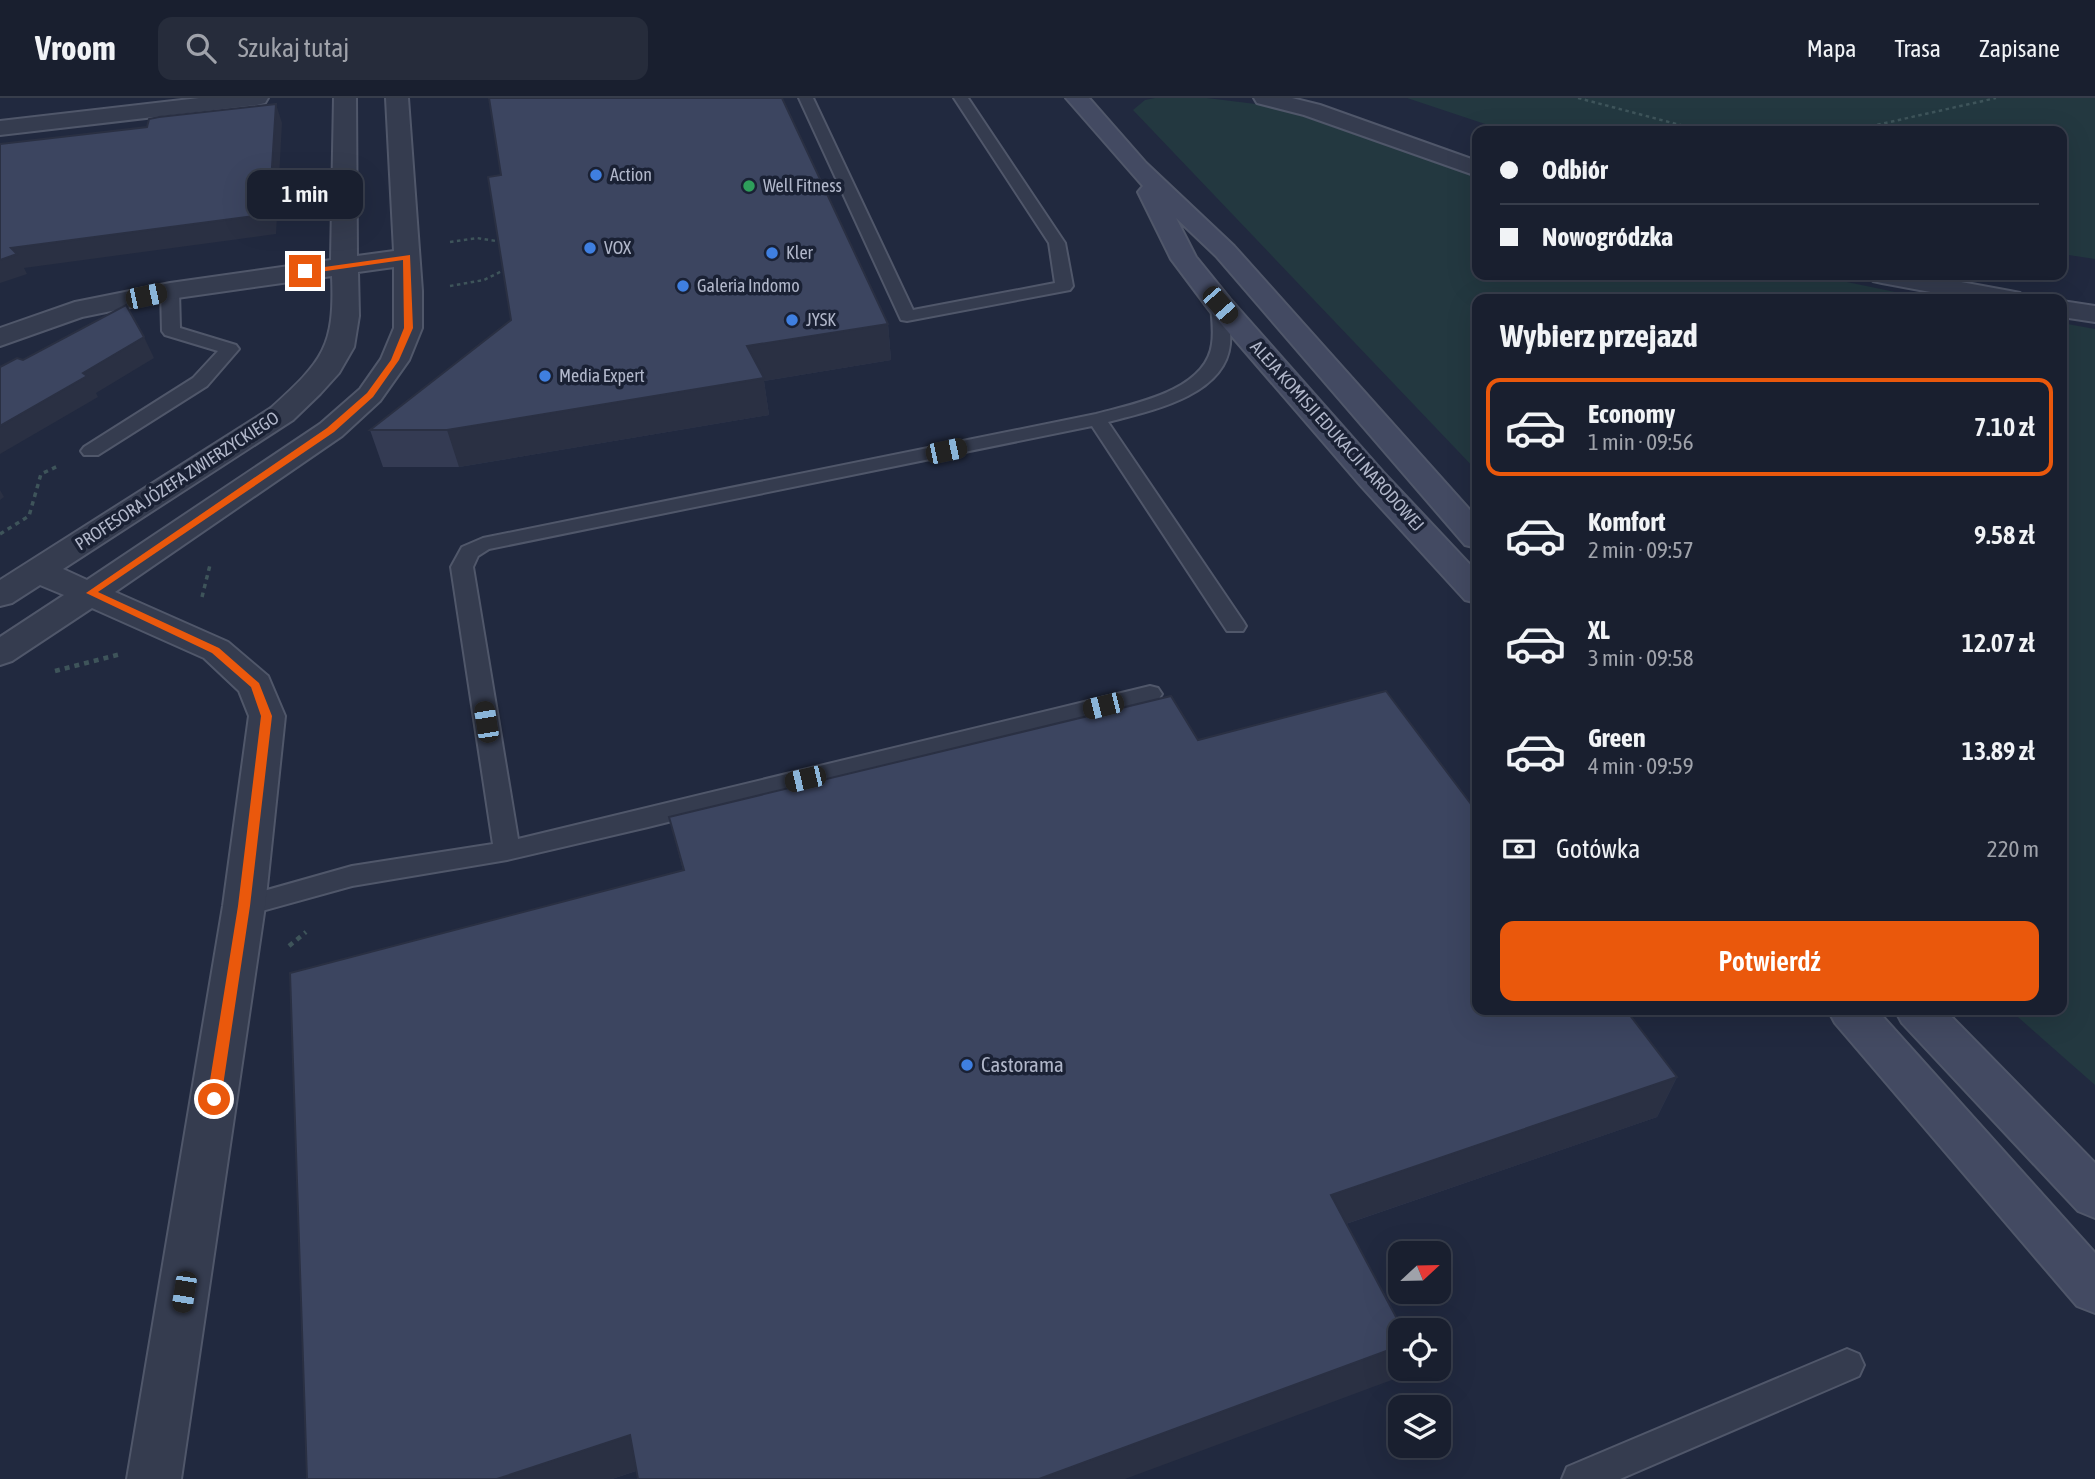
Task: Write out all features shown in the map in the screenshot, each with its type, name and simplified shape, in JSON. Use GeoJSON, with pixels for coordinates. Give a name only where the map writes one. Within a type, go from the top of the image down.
{"type":"FeatureCollection","features":[{"type":"Feature","properties":{"kind":"main road","name":"ALEJA KOMISJI EDUKACJI NARODOWEJ"},"geometry":{"type":"LineString","coordinates":[[1077,98],[1138,169],[1224,251],[1472,532]]}},
{"type":"Feature","properties":{"kind":"main road","name":"ALEJA KOMISJI EDUKACJI NARODOWEJ"},"geometry":{"type":"LineString","coordinates":[[1138,169],[1184,259],[1220,305],[1372,479],[1472,587]]}},
{"type":"Feature","properties":{"kind":"main road"},"geometry":{"type":"LineString","coordinates":[[1854,1015],[2095,1289]]}},
{"type":"Feature","properties":{"kind":"main road"},"geometry":{"type":"LineString","coordinates":[[1922,1015],[2095,1196]]}},
{"type":"Feature","properties":{"kind":"street"},"geometry":{"type":"LineString","coordinates":[[0,128],[257,98]]}},
{"type":"Feature","properties":{"kind":"street","name":"PROFESORA JÓZEFA ZWIERZYCKIEGO"},"geometry":{"type":"LineString","coordinates":[[0,595],[282,414],[312,386],[335,358],[342,336],[346,300],[343,266],[345,98]]}},
{"type":"Feature","properties":{"kind":"street"},"geometry":{"type":"LineString","coordinates":[[0,653],[320,438],[370,395],[395,360],[408,328],[407,257],[397,98]]}},
{"type":"Feature","properties":{"kind":"street"},"geometry":{"type":"LineString","coordinates":[[1265,98],[1312,110],[1472,167]]}},
{"type":"Feature","properties":{"kind":"street"},"geometry":{"type":"LineString","coordinates":[[0,338],[75,310],[170,291],[407,257]]}},
{"type":"Feature","properties":{"kind":"street"},"geometry":{"type":"LineString","coordinates":[[1909,280],[1983,294]]}},
{"type":"Feature","properties":{"kind":"street"},"geometry":{"type":"LineString","coordinates":[[2067,310],[2095,314]]}},
{"type":"Feature","properties":{"kind":"street"},"geometry":{"type":"LineString","coordinates":[[38,571],[216,650],[255,685],[267,716],[244,906],[154,1479]]}},
{"type":"Feature","properties":{"kind":"lane"},"geometry":{"type":"LineString","coordinates":[[806,98],[908,316],[1064,286],[1057,243],[961,98]]}},
{"type":"Feature","properties":{"kind":"lane"},"geometry":{"type":"LineString","coordinates":[[91,451],[200,382],[230,349],[171,331],[170,291]]}},
{"type":"Feature","properties":{"kind":"lane"},"geometry":{"type":"LineString","coordinates":[[507,851],[462,567],[469,552],[483,544],[1097,419],[1162,402],[1206,377],[1221,346],[1220,305]]}},
{"type":"Feature","properties":{"kind":"lane"},"geometry":{"type":"LineString","coordinates":[[1097,419],[1235,626]]}},
{"type":"Feature","properties":{"kind":"lane"},"geometry":{"type":"LineString","coordinates":[[244,906],[352,876],[507,851],[1150,694]]}},
{"type":"Feature","properties":{"kind":"lane"},"geometry":{"type":"LineString","coordinates":[[1579,1479],[1847,1365]]}},
{"type":"Feature","properties":{"kind":"path"},"geometry":{"type":"LineString","coordinates":[[1578,98],[1684,126]]}},
{"type":"Feature","properties":{"kind":"path"},"geometry":{"type":"LineString","coordinates":[[1872,126],[1996,98]]}},
{"type":"Feature","properties":{"kind":"path"},"geometry":{"type":"LineString","coordinates":[[450,242],[477,238],[502,242],[510,247]]}},
{"type":"Feature","properties":{"kind":"path"},"geometry":{"type":"LineString","coordinates":[[454,285],[484,280],[507,270],[512,262]]}},
{"type":"Feature","properties":{"kind":"path"},"geometry":{"type":"LineString","coordinates":[[0,534],[29,516],[41,474],[91,451]]}},
{"type":"Feature","properties":{"kind":"shaded area"},"geometry":{"type":"Polygon","coordinates":[[[1207,98],[1272,106],[1472,174],[1472,280],[1837,280],[1905,294],[1472,294],[1472,466],[1133,110],[1145,100],[1207,98]]]}},
{"type":"Feature","properties":{"kind":"shaded area"},"geometry":{"type":"Polygon","coordinates":[[[1407,98],[2095,98],[2095,259],[2067,255],[2067,126],[1491,126],[1407,98]]]}},
{"type":"Feature","properties":{"kind":"shaded area"},"geometry":{"type":"Polygon","coordinates":[[[2067,324],[2095,329],[2095,1085],[2016,1015],[2067,1015],[2067,324]]]}},
{"type":"Feature","properties":{"kind":"building","name":"Galeria Indomo"},"geometry":{"type":"Polygon","coordinates":[[[489,98],[782,98],[888,324],[747,346],[764,378],[447,430],[370,430],[511,320],[488,177],[501,175],[489,98]]]}},
{"type":"Feature","properties":{"kind":"building"},"geometry":{"type":"Polygon","coordinates":[[[276,104],[269,214],[11,248],[17,254],[0,260],[0,144],[147,127],[149,119],[159,117],[276,104]]]}},
{"type":"Feature","properties":{"kind":"building"},"geometry":{"type":"Polygon","coordinates":[[[126,305],[144,337],[83,373],[87,376],[0,426],[0,367],[17,358],[23,360],[126,305]]]}},
{"type":"Feature","properties":{"kind":"building","name":"Castorama"},"geometry":{"type":"Polygon","coordinates":[[[1386,691],[1472,805],[1472,1015],[1630,1015],[1677,1077],[1331,1195],[1397,1318],[1388,1318],[1388,1350],[1039,1479],[638,1479],[630,1435],[497,1479],[307,1479],[290,973],[684,870],[669,817],[1171,696],[1198,740],[1386,691]]]}},
{"type":"Feature","properties":{"kind":"place","name":"Action"},"geometry":{"type":"Point","coordinates":[596,175]}},
{"type":"Feature","properties":{"kind":"place","name":"Well Fitness"},"geometry":{"type":"Point","coordinates":[749,186]}},
{"type":"Feature","properties":{"kind":"place","name":"VOX"},"geometry":{"type":"Point","coordinates":[590,248]}},
{"type":"Feature","properties":{"kind":"place","name":"Kler"},"geometry":{"type":"Point","coordinates":[772,253]}},
{"type":"Feature","properties":{"kind":"place","name":"Galeria Indomo"},"geometry":{"type":"Point","coordinates":[683,286]}},
{"type":"Feature","properties":{"kind":"place","name":"JYSK"},"geometry":{"type":"Point","coordinates":[792,320]}},
{"type":"Feature","properties":{"kind":"place","name":"Media Expert"},"geometry":{"type":"Point","coordinates":[545,376]}},
{"type":"Feature","properties":{"kind":"place","name":"Castorama"},"geometry":{"type":"Point","coordinates":[967,1065]}},
{"type":"Feature","properties":{"kind":"route"},"geometry":{"type":"LineString","coordinates":[[214,1099],[244,906],[267,716],[255,685],[216,650],[91,593],[331,430],[370,395],[395,360],[408,328],[407,257],[305,271]]}}]}
